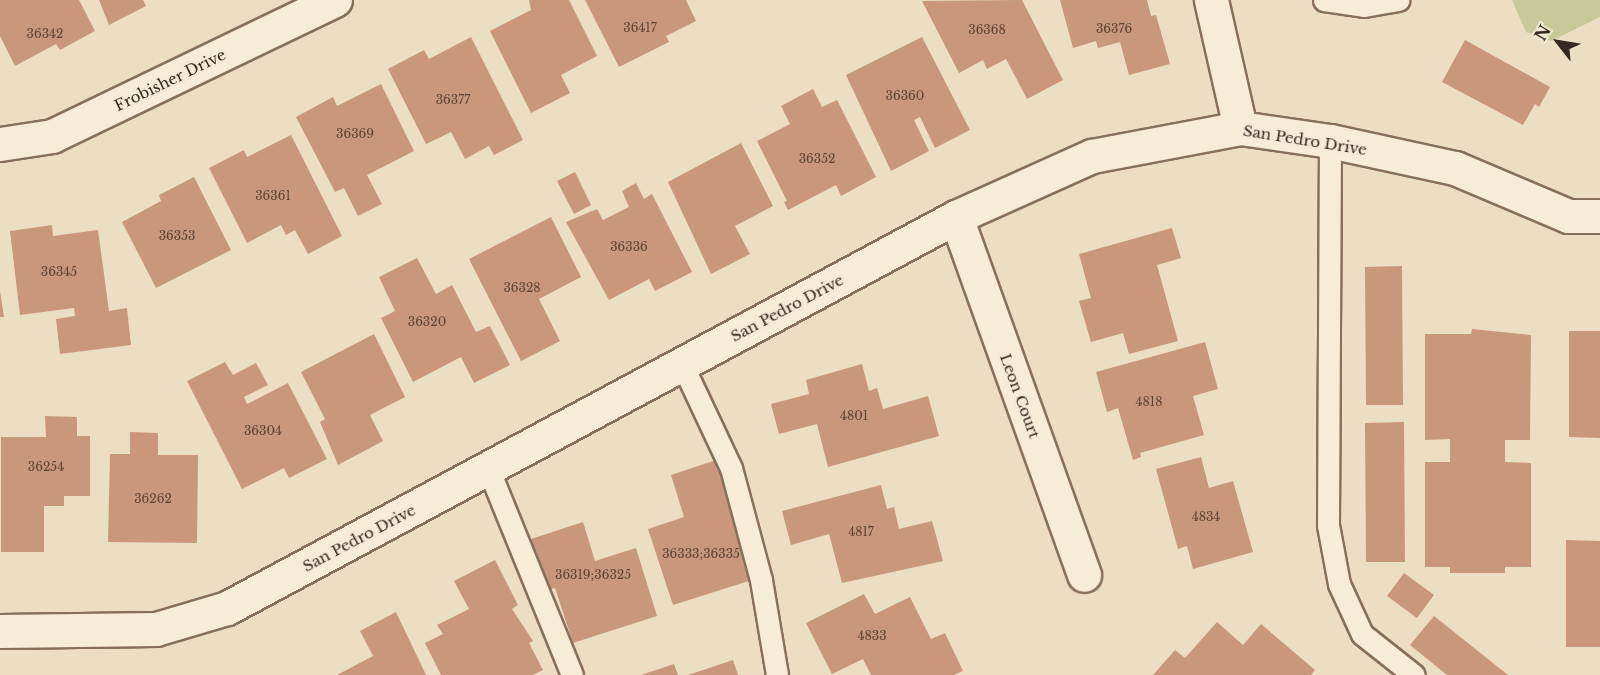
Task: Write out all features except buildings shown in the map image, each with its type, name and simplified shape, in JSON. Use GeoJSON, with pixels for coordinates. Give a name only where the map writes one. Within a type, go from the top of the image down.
{"type":"FeatureCollection","features":[{"type":"Feature","properties":{"kind":"street","name":"Frobisher Drive"},"geometry":{"type":"LineString","coordinates":[[0,144],[52,136],[335,0]]}},
{"type":"Feature","properties":{"kind":"street"},"geometry":{"type":"LineString","coordinates":[[1211,0],[1240,128]]}},
{"type":"Feature","properties":{"kind":"street","name":"San Pedro Drive"},"geometry":{"type":"LineString","coordinates":[[0,631],[156,629],[227,608],[956,217],[1092,156],[1240,128],[1330,141],[1455,168],[1568,216],[1600,216]]}},
{"type":"Feature","properties":{"kind":"street","name":"Leon Court"},"geometry":{"type":"LineString","coordinates":[[956,217],[1084,574]]}},
{"type":"Feature","properties":{"kind":"lane"},"geometry":{"type":"LineString","coordinates":[[1324,0],[1364,6],[1398,0]]}},
{"type":"Feature","properties":{"kind":"lane"},"geometry":{"type":"LineString","coordinates":[[1330,141],[1328,525],[1339,584],[1362,634],[1414,675]]}},
{"type":"Feature","properties":{"kind":"lane"},"geometry":{"type":"LineString","coordinates":[[682,364],[731,468],[761,580],[777,675]]}},
{"type":"Feature","properties":{"kind":"lane"},"geometry":{"type":"LineString","coordinates":[[488,468],[572,675]]}},
{"type":"Feature","properties":{"kind":"green space"},"geometry":{"type":"Polygon","coordinates":[[[1512,0],[1600,0],[1600,17],[1551,41],[1526,32],[1512,0]]]}}]}
